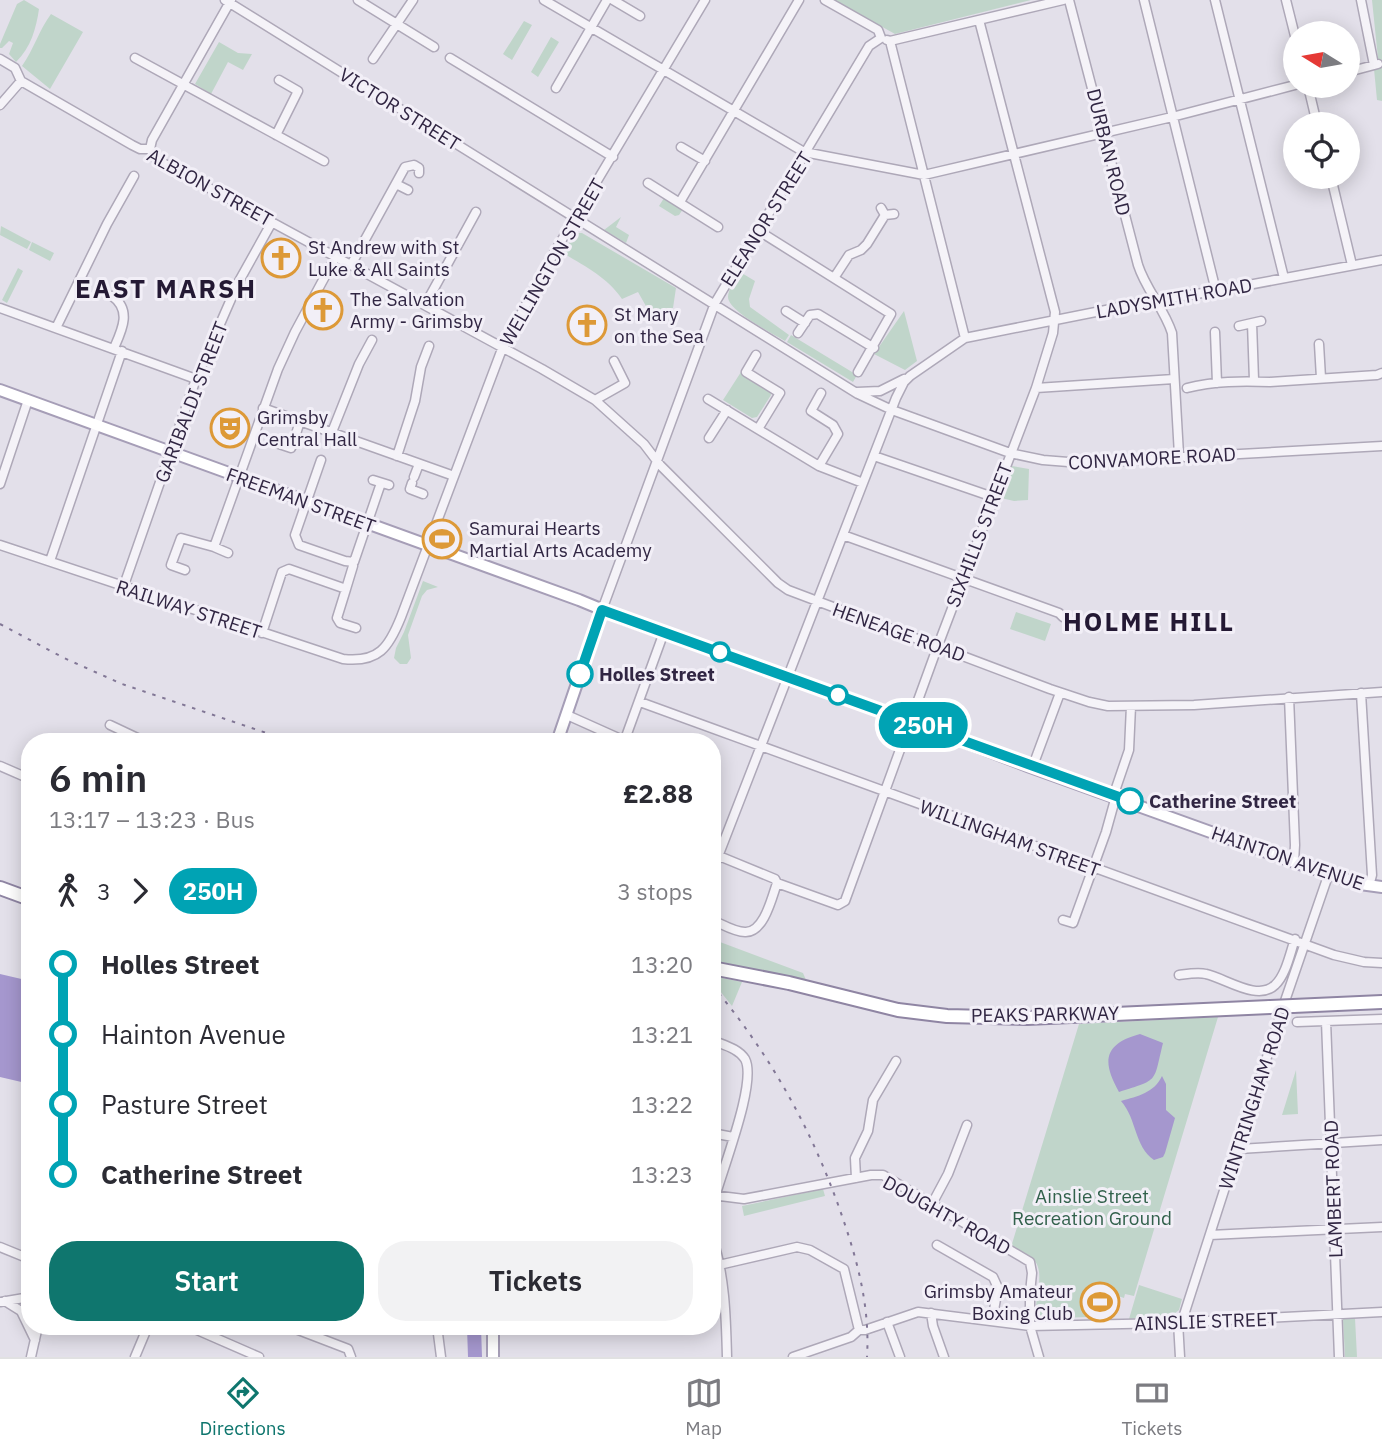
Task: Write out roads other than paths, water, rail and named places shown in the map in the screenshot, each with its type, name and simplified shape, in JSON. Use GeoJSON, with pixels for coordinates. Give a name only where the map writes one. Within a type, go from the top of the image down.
{"type":"FeatureCollection","features":[{"type":"Feature","properties":{"kind":"highway"},"geometry":{"type":"LineString","coordinates":[[0,888],[21,896]]}},
{"type":"Feature","properties":{"kind":"highway","name":"PEAKS PARKWAY"},"geometry":{"type":"LineString","coordinates":[[721,970],[898,1010],[947,1016],[1027,1018],[1382,1002]]}},
{"type":"Feature","properties":{"kind":"main road","name":"FREEMAN STREET"},"geometry":{"type":"LineString","coordinates":[[0,390],[602,610]]}},
{"type":"Feature","properties":{"kind":"main road","name":"HAINTON AVENUE"},"geometry":{"type":"LineString","coordinates":[[602,610],[1294,862],[1369,886],[1382,887]]}},
{"type":"Feature","properties":{"kind":"main road"},"geometry":{"type":"LineString","coordinates":[[560,733],[602,610]]}},
{"type":"Feature","properties":{"kind":"main road"},"geometry":{"type":"LineString","coordinates":[[493,1335],[493,1357]]}},
{"type":"Feature","properties":{"kind":"street"},"geometry":{"type":"LineString","coordinates":[[358,0],[434,47]]}},
{"type":"Feature","properties":{"kind":"street"},"geometry":{"type":"LineString","coordinates":[[373,59],[413,0]]}},
{"type":"Feature","properties":{"kind":"street"},"geometry":{"type":"LineString","coordinates":[[544,0],[807,153],[924,175],[1283,88]]}},
{"type":"Feature","properties":{"kind":"street"},"geometry":{"type":"LineString","coordinates":[[555,88],[610,0],[640,16]]}},
{"type":"Feature","properties":{"kind":"street","name":"WELLINGTON STREET"},"geometry":{"type":"LineString","coordinates":[[379,654],[396,630],[502,349],[521,311],[705,0]]}},
{"type":"Feature","properties":{"kind":"street"},"geometry":{"type":"LineString","coordinates":[[680,202],[799,0]]}},
{"type":"Feature","properties":{"kind":"street"},"geometry":{"type":"LineString","coordinates":[[825,0],[878,30],[881,38],[890,41],[1063,0]]}},
{"type":"Feature","properties":{"kind":"street","name":"DURBAN ROAD"},"geometry":{"type":"LineString","coordinates":[[1069,0],[1138,265],[1146,286],[1167,317],[1172,333],[1179,455]]}},
{"type":"Feature","properties":{"kind":"street"},"geometry":{"type":"LineString","coordinates":[[1144,0],[1216,291]]}},
{"type":"Feature","properties":{"kind":"street"},"geometry":{"type":"LineString","coordinates":[[1215,0],[1284,278]]}},
{"type":"Feature","properties":{"kind":"street"},"geometry":{"type":"LineString","coordinates":[[1286,0],[1291,21]]}},
{"type":"Feature","properties":{"kind":"street"},"geometry":{"type":"LineString","coordinates":[[1360,69],[1376,65],[1361,0]]}},
{"type":"Feature","properties":{"kind":"street"},"geometry":{"type":"LineString","coordinates":[[150,149],[152,140],[229,1]]}},
{"type":"Feature","properties":{"kind":"street","name":"VICTOR STREET"},"geometry":{"type":"LineString","coordinates":[[229,1],[576,218]]}},
{"type":"Feature","properties":{"kind":"street"},"geometry":{"type":"LineString","coordinates":[[979,20],[1055,312],[1055,321]]}},
{"type":"Feature","properties":{"kind":"street","name":"ELEANOR STREET"},"geometry":{"type":"LineString","coordinates":[[602,610],[715,303],[869,46],[881,38]]}},
{"type":"Feature","properties":{"kind":"street"},"geometry":{"type":"LineString","coordinates":[[852,389],[861,392],[880,391],[910,376],[965,338],[890,41]]}},
{"type":"Feature","properties":{"kind":"street"},"geometry":{"type":"LineString","coordinates":[[135,58],[324,161]]}},
{"type":"Feature","properties":{"kind":"street"},"geometry":{"type":"LineString","coordinates":[[450,58],[613,157]]}},
{"type":"Feature","properties":{"kind":"street","name":"ALBION STREET"},"geometry":{"type":"LineString","coordinates":[[0,59],[15,68],[21,81],[132,145],[140,149],[150,149],[155,158],[163,163],[502,349]]}},
{"type":"Feature","properties":{"kind":"street"},"geometry":{"type":"LineString","coordinates":[[276,135],[298,91],[279,80]]}},
{"type":"Feature","properties":{"kind":"street"},"geometry":{"type":"LineString","coordinates":[[0,105],[21,81]]}},
{"type":"Feature","properties":{"kind":"street"},"geometry":{"type":"LineString","coordinates":[[681,147],[705,161]]}},
{"type":"Feature","properties":{"kind":"street"},"geometry":{"type":"LineString","coordinates":[[351,265],[405,167],[417,166],[419,173]]}},
{"type":"Feature","properties":{"kind":"street"},"geometry":{"type":"LineString","coordinates":[[56,328],[102,232],[134,176]]}},
{"type":"Feature","properties":{"kind":"street"},"geometry":{"type":"LineString","coordinates":[[648,183],[719,227]]}},
{"type":"Feature","properties":{"kind":"street"},"geometry":{"type":"LineString","coordinates":[[396,184],[408,190]]}},
{"type":"Feature","properties":{"kind":"street"},"geometry":{"type":"LineString","coordinates":[[1334,189],[1352,265]]}},
{"type":"Feature","properties":{"kind":"street"},"geometry":{"type":"LineString","coordinates":[[425,305],[476,212]]}},
{"type":"Feature","properties":{"kind":"street"},"geometry":{"type":"LineString","coordinates":[[834,278],[849,255],[867,244],[886,212]]}},
{"type":"Feature","properties":{"kind":"street","name":"CONVAMORE ROAD"},"geometry":{"type":"LineString","coordinates":[[576,218],[852,389],[892,410],[1010,453],[1068,463],[1382,446]]}},
{"type":"Feature","properties":{"kind":"street","name":"GARIBALDI STREET"},"geometry":{"type":"LineString","coordinates":[[123,588],[196,379],[238,284],[272,222]]}},
{"type":"Feature","properties":{"kind":"street"},"geometry":{"type":"LineString","coordinates":[[759,231],[891,314],[859,372]]}},
{"type":"Feature","properties":{"kind":"street"},"geometry":{"type":"LineString","coordinates":[[215,547],[264,408],[295,332],[336,256]]}},
{"type":"Feature","properties":{"kind":"street","name":"LADYSMITH ROAD"},"geometry":{"type":"LineString","coordinates":[[965,338],[1156,300],[1382,260]]}},
{"type":"Feature","properties":{"kind":"street"},"geometry":{"type":"LineString","coordinates":[[50,561],[97,425],[118,349],[124,315],[121,304],[112,296]]}},
{"type":"Feature","properties":{"kind":"street"},"geometry":{"type":"LineString","coordinates":[[0,308],[196,379]]}},
{"type":"Feature","properties":{"kind":"street"},"geometry":{"type":"LineString","coordinates":[[786,311],[805,323]]}},
{"type":"Feature","properties":{"kind":"street"},"geometry":{"type":"LineString","coordinates":[[798,333],[810,315],[818,314],[874,348]]}},
{"type":"Feature","properties":{"kind":"street","name":"SIXHILLS STREET"},"geometry":{"type":"LineString","coordinates":[[777,882],[841,905],[845,901],[963,577],[1036,388],[1055,321]]}},
{"type":"Feature","properties":{"kind":"street"},"geometry":{"type":"LineString","coordinates":[[1239,326],[1256,322],[1254,380]]}},
{"type":"Feature","properties":{"kind":"street"},"geometry":{"type":"LineString","coordinates":[[1215,332],[1217,383]]}},
{"type":"Feature","properties":{"kind":"street"},"geometry":{"type":"LineString","coordinates":[[332,432],[357,368],[372,340]]}},
{"type":"Feature","properties":{"kind":"street"},"geometry":{"type":"LineString","coordinates":[[1319,344],[1321,378]]}},
{"type":"Feature","properties":{"kind":"street"},"geometry":{"type":"LineString","coordinates":[[397,456],[429,346]]}},
{"type":"Feature","properties":{"kind":"street","name":"HENEAGE ROAD"},"geometry":{"type":"LineString","coordinates":[[502,349],[595,400],[644,444],[782,587],[817,601],[1060,693],[1098,704],[1194,705],[1382,692]]}},
{"type":"Feature","properties":{"kind":"street"},"geometry":{"type":"LineString","coordinates":[[756,355],[746,372],[780,393],[758,429]]}},
{"type":"Feature","properties":{"kind":"street"},"geometry":{"type":"LineString","coordinates":[[595,400],[625,383],[614,361]]}},
{"type":"Feature","properties":{"kind":"street"},"geometry":{"type":"LineString","coordinates":[[1187,388],[1254,380],[1270,382],[1382,373]]}},
{"type":"Feature","properties":{"kind":"street"},"geometry":{"type":"LineString","coordinates":[[721,851],[892,410],[901,388],[910,376]]}},
{"type":"Feature","properties":{"kind":"street"},"geometry":{"type":"LineString","coordinates":[[1036,388],[1174,379]]}},
{"type":"Feature","properties":{"kind":"street"},"geometry":{"type":"LineString","coordinates":[[819,466],[838,434],[833,425],[811,411],[821,393]]}},
{"type":"Feature","properties":{"kind":"street"},"geometry":{"type":"LineString","coordinates":[[708,398],[819,466],[863,483]]}},
{"type":"Feature","properties":{"kind":"street"},"geometry":{"type":"LineString","coordinates":[[0,484],[28,400]]}},
{"type":"Feature","properties":{"kind":"street"},"geometry":{"type":"LineString","coordinates":[[264,408],[454,476]]}},
{"type":"Feature","properties":{"kind":"street"},"geometry":{"type":"LineString","coordinates":[[709,438],[727,410]]}},
{"type":"Feature","properties":{"kind":"street"},"geometry":{"type":"LineString","coordinates":[[276,443],[294,443],[300,421]]}},
{"type":"Feature","properties":{"kind":"street"},"geometry":{"type":"LineString","coordinates":[[874,456],[993,497]]}},
{"type":"Feature","properties":{"kind":"street"},"geometry":{"type":"LineString","coordinates":[[321,460],[295,535],[299,545],[354,562]]}},
{"type":"Feature","properties":{"kind":"street"},"geometry":{"type":"LineString","coordinates":[[419,464],[411,484],[423,494]]}},
{"type":"Feature","properties":{"kind":"street"},"geometry":{"type":"LineString","coordinates":[[356,628],[340,623],[337,618],[381,483]]}},
{"type":"Feature","properties":{"kind":"street"},"geometry":{"type":"LineString","coordinates":[[843,536],[963,577],[1059,613],[1063,617]]}},
{"type":"Feature","properties":{"kind":"street"},"geometry":{"type":"LineString","coordinates":[[185,570],[171,565],[181,538],[228,553]]}},
{"type":"Feature","properties":{"kind":"street","name":"RAILWAY STREET"},"geometry":{"type":"LineString","coordinates":[[0,545],[343,659],[353,660],[379,654]]}},
{"type":"Feature","properties":{"kind":"street"},"geometry":{"type":"LineString","coordinates":[[262,633],[279,579],[285,570],[346,589]]}},
{"type":"Feature","properties":{"kind":"street"},"geometry":{"type":"LineString","coordinates":[[628,733],[664,632]]}},
{"type":"Feature","properties":{"kind":"street"},"geometry":{"type":"LineString","coordinates":[[1030,767],[1034,763],[1060,693]]}},
{"type":"Feature","properties":{"kind":"street"},"geometry":{"type":"LineString","coordinates":[[1362,693],[1372,874],[1369,886]]}},
{"type":"Feature","properties":{"kind":"street"},"geometry":{"type":"LineString","coordinates":[[1289,697],[1294,862]]}},
{"type":"Feature","properties":{"kind":"street","name":"WILLINGHAM STREET"},"geometry":{"type":"LineString","coordinates":[[640,702],[1334,955],[1382,963]]}},
{"type":"Feature","properties":{"kind":"street"},"geometry":{"type":"LineString","coordinates":[[1063,919],[1073,923],[1093,868],[1129,750],[1131,706]]}},
{"type":"Feature","properties":{"kind":"street"},"geometry":{"type":"LineString","coordinates":[[567,715],[606,733]]}},
{"type":"Feature","properties":{"kind":"street"},"geometry":{"type":"LineString","coordinates":[[110,725],[127,733]]}},
{"type":"Feature","properties":{"kind":"street"},"geometry":{"type":"LineString","coordinates":[[0,766],[21,775]]}},
{"type":"Feature","properties":{"kind":"street"},"geometry":{"type":"LineString","coordinates":[[721,857],[777,882],[756,929],[743,932],[721,923]]}},
{"type":"Feature","properties":{"kind":"street","name":"WINTRINGHAM ROAD"},"geometry":{"type":"LineString","coordinates":[[1178,1322],[1183,1318],[1329,873]]}},
{"type":"Feature","properties":{"kind":"street"},"geometry":{"type":"LineString","coordinates":[[1178,975],[1205,974],[1254,990],[1266,990],[1275,986],[1281,977],[1295,939]]}},
{"type":"Feature","properties":{"kind":"street"},"geometry":{"type":"LineString","coordinates":[[1297,1022],[1382,1019]]}},
{"type":"Feature","properties":{"kind":"street","name":"LAMBERT ROAD"},"geometry":{"type":"LineString","coordinates":[[1326,1021],[1339,1357]]}},
{"type":"Feature","properties":{"kind":"street"},"geometry":{"type":"LineString","coordinates":[[721,1044],[739,1052],[744,1058],[748,1078],[743,1106],[721,1174]]}},
{"type":"Feature","properties":{"kind":"street"},"geometry":{"type":"LineString","coordinates":[[856,1178],[855,1158],[868,1131],[873,1100],[896,1061]]}},
{"type":"Feature","properties":{"kind":"street"},"geometry":{"type":"LineString","coordinates":[[932,1204],[948,1174],[967,1125]]}},
{"type":"Feature","properties":{"kind":"street"},"geometry":{"type":"LineString","coordinates":[[721,1135],[733,1137]]}},
{"type":"Feature","properties":{"kind":"street"},"geometry":{"type":"LineString","coordinates":[[1239,1149],[1382,1140]]}},
{"type":"Feature","properties":{"kind":"street","name":"DOUGHTY ROAD"},"geometry":{"type":"LineString","coordinates":[[721,1196],[744,1199],[883,1175],[1030,1262],[1030,1326]]}},
{"type":"Feature","properties":{"kind":"street"},"geometry":{"type":"LineString","coordinates":[[1210,1235],[1382,1227]]}},
{"type":"Feature","properties":{"kind":"street"},"geometry":{"type":"LineString","coordinates":[[937,1245],[996,1281],[998,1288],[992,1321]]}},
{"type":"Feature","properties":{"kind":"street"},"geometry":{"type":"LineString","coordinates":[[0,1247],[21,1256]]}},
{"type":"Feature","properties":{"kind":"street"},"geometry":{"type":"LineString","coordinates":[[721,1265],[792,1248],[810,1250],[844,1269],[859,1330]]}},
{"type":"Feature","properties":{"kind":"street"},"geometry":{"type":"LineString","coordinates":[[721,1280],[727,1357]]}},
{"type":"Feature","properties":{"kind":"street"},"geometry":{"type":"LineString","coordinates":[[3,1302],[21,1299]]}},
{"type":"Feature","properties":{"kind":"street"},"geometry":{"type":"LineString","coordinates":[[3,1302],[21,1311]]}},
{"type":"Feature","properties":{"kind":"street","name":"AINSLIE STREET"},"geometry":{"type":"LineString","coordinates":[[795,1356],[851,1338],[859,1330],[918,1312],[1030,1326],[1382,1312]]}},
{"type":"Feature","properties":{"kind":"street"},"geometry":{"type":"LineString","coordinates":[[931,1313],[944,1357]]}},
{"type":"Feature","properties":{"kind":"street"},"geometry":{"type":"LineString","coordinates":[[887,1322],[900,1357]]}},
{"type":"Feature","properties":{"kind":"street"},"geometry":{"type":"LineString","coordinates":[[1178,1322],[1180,1357]]}},
{"type":"Feature","properties":{"kind":"street"},"geometry":{"type":"LineString","coordinates":[[1030,1326],[1039,1357]]}},
{"type":"Feature","properties":{"kind":"street"},"geometry":{"type":"LineString","coordinates":[[33,1335],[35,1340]]}},
{"type":"Feature","properties":{"kind":"street"},"geometry":{"type":"LineString","coordinates":[[31,1357],[36,1335]]}},
{"type":"Feature","properties":{"kind":"street"},"geometry":{"type":"LineString","coordinates":[[135,1357],[144,1335]]}},
{"type":"Feature","properties":{"kind":"street"},"geometry":{"type":"LineString","coordinates":[[217,1335],[254,1356]]}},
{"type":"Feature","properties":{"kind":"street"},"geometry":{"type":"LineString","coordinates":[[310,1335],[341,1345],[348,1349],[351,1357]]}},
{"type":"Feature","properties":{"kind":"street"},"geometry":{"type":"LineString","coordinates":[[438,1335],[441,1357]]}},
{"type":"Feature","properties":{"kind":"railway"},"geometry":{"type":"LineString","coordinates":[[0,624],[64,658],[122,684],[266,733]]}},
{"type":"Feature","properties":{"kind":"railway"},"geometry":{"type":"LineString","coordinates":[[721,996],[771,1066],[818,1154],[848,1233],[858,1268],[867,1321],[867,1357]]}},
{"type":"Feature","properties":{"kind":"place","name":"St Andrew with St Luke & All Saints"},"geometry":{"type":"Point","coordinates":[281,258]}},
{"type":"Feature","properties":{"kind":"place","name":"The Salvation Army - Grimsby"},"geometry":{"type":"Point","coordinates":[323,310]}},
{"type":"Feature","properties":{"kind":"place","name":"St Mary on the Sea"},"geometry":{"type":"Point","coordinates":[587,325]}},
{"type":"Feature","properties":{"kind":"place","name":"Grimsby Central Hall"},"geometry":{"type":"Point","coordinates":[230,428]}},
{"type":"Feature","properties":{"kind":"place","name":"Samurai Hearts Martial Arts Academy"},"geometry":{"type":"Point","coordinates":[442,539]}},
{"type":"Feature","properties":{"kind":"place","name":"Holles Street"},"geometry":{"type":"Point","coordinates":[580,674]}},
{"type":"Feature","properties":{"kind":"place","name":"Catherine Street"},"geometry":{"type":"Point","coordinates":[1130,801]}},
{"type":"Feature","properties":{"kind":"place","name":"Grimsby Amateur Boxing Club"},"geometry":{"type":"Point","coordinates":[1100,1302]}},
{"type":"Feature","properties":{"kind":"district","name":"EAST MARSH"},"geometry":{"type":"Point","coordinates":[166,288]}},
{"type":"Feature","properties":{"kind":"district","name":"HOLME HILL"},"geometry":{"type":"Point","coordinates":[1149,621]}},
{"type":"Feature","properties":{"kind":"park label","name":"Ainslie Street Recreation Ground"},"geometry":{"type":"Point","coordinates":[1092,1207]}}]}
